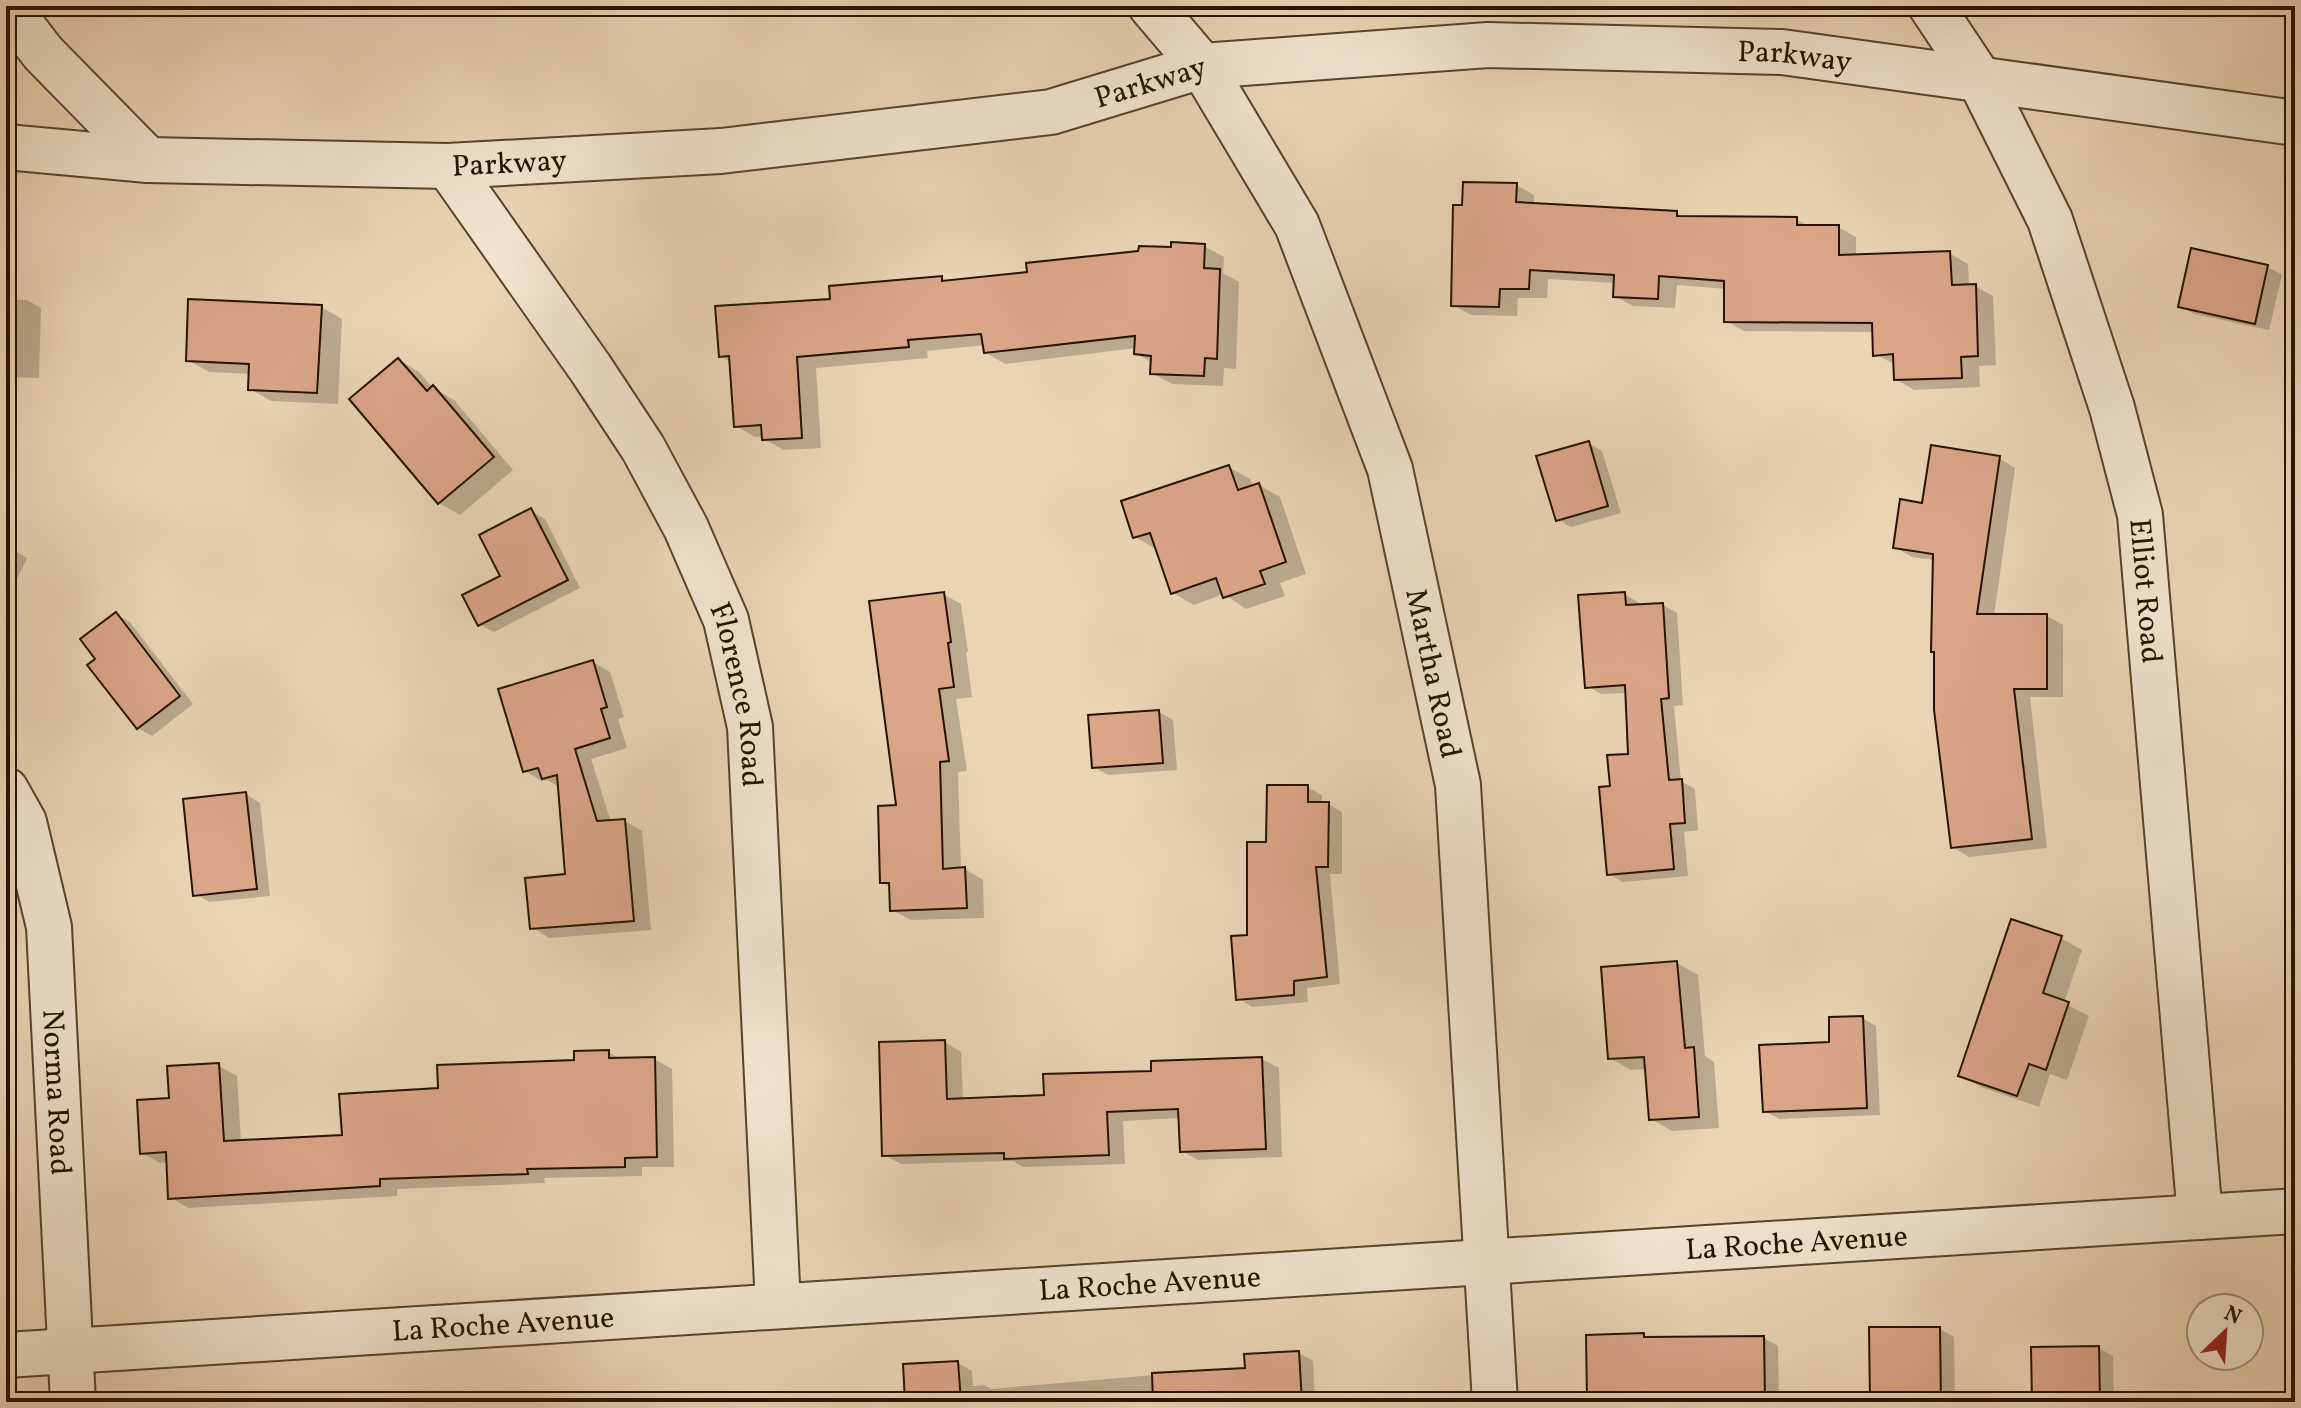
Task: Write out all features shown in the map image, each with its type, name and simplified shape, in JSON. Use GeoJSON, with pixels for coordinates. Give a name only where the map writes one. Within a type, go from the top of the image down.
{"type":"FeatureCollection","features":[{"type":"Feature","properties":{"kind":"street"},"geometry":{"type":"LineString","coordinates":[[7,6],[43,53],[148,160]]}},
{"type":"Feature","properties":{"kind":"street","name":"Martha Road"},"geometry":{"type":"LineString","coordinates":[[1151,6],[1202,66],[1297,225],[1390,469],[1458,785],[1495,1402]]}},
{"type":"Feature","properties":{"kind":"street","name":"Elliot Road"},"geometry":{"type":"LineString","coordinates":[[1931,6],[1979,78],[2050,220],[2112,408],[2140,515],[2200,1217]]}},
{"type":"Feature","properties":{"kind":"street","name":"Parkway"},"geometry":{"type":"LineString","coordinates":[[6,147],[148,160],[448,166],[721,151],[1051,112],[1202,66],[1503,45],[1782,52],[2295,123]]}},
{"type":"Feature","properties":{"kind":"street","name":"Florence Road"},"geometry":{"type":"LineString","coordinates":[[448,166],[643,448],[686,528],[726,620],[750,727],[778,1305]]}},
{"type":"Feature","properties":{"kind":"street","name":"Norma Road"},"geometry":{"type":"LineString","coordinates":[[6,790],[24,822],[49,927],[73,1402]]}},
{"type":"Feature","properties":{"kind":"street","name":"La Roche Avenue"},"geometry":{"type":"LineString","coordinates":[[6,1355],[2295,1211]]}},
{"type":"Feature","properties":{"kind":"building"},"geometry":{"type":"Polygon","coordinates":[[[1463,182],[1517,183],[1516,202],[1677,211],[1677,216],[1797,217],[1797,225],[1839,225],[1839,255],[1950,251],[1952,285],[1976,284],[1978,356],[1961,357],[1962,378],[1894,380],[1893,354],[1873,356],[1872,323],[1724,322],[1724,281],[1659,276],[1658,299],[1613,297],[1614,275],[1530,270],[1529,289],[1500,289],[1499,307],[1451,306],[1453,205],[1462,205],[1463,182]]]}},
{"type":"Feature","properties":{"kind":"building"},"geometry":{"type":"Polygon","coordinates":[[[1171,242],[1205,244],[1204,268],[1220,269],[1217,359],[1205,358],[1204,376],[1150,374],[1151,356],[1134,354],[1135,336],[984,353],[981,334],[908,340],[909,347],[797,357],[802,438],[762,440],[761,425],[734,427],[729,356],[719,357],[715,306],[830,299],[829,286],[942,276],[942,281],[1027,272],[1026,263],[1138,251],[1139,246],[1171,247],[1171,242]]]}},
{"type":"Feature","properties":{"kind":"building"},"geometry":{"type":"Polygon","coordinates":[[[2191,248],[2268,265],[2255,324],[2178,307],[2191,248]]]}},
{"type":"Feature","properties":{"kind":"building"},"geometry":{"type":"Polygon","coordinates":[[[188,299],[322,305],[317,393],[248,390],[249,364],[186,361],[188,299]]]}},
{"type":"Feature","properties":{"kind":"building"},"geometry":{"type":"Polygon","coordinates":[[[398,358],[427,391],[433,385],[494,457],[438,504],[349,399],[398,358]]]}},
{"type":"Feature","properties":{"kind":"building"},"geometry":{"type":"Polygon","coordinates":[[[1589,441],[1608,506],[1556,521],[1536,456],[1589,441]]]}},
{"type":"Feature","properties":{"kind":"building"},"geometry":{"type":"Polygon","coordinates":[[[1931,445],[2000,456],[1977,614],[2047,614],[2047,689],[2014,689],[2032,839],[1951,848],[1934,710],[1934,652],[1931,652],[1933,554],[1893,548],[1900,499],[1922,503],[1931,445]]]}},
{"type":"Feature","properties":{"kind":"building"},"geometry":{"type":"Polygon","coordinates":[[[1229,465],[1238,490],[1259,483],[1286,562],[1260,571],[1265,584],[1223,598],[1216,578],[1171,594],[1150,533],[1133,538],[1121,501],[1229,465]]]}},
{"type":"Feature","properties":{"kind":"building"},"geometry":{"type":"Polygon","coordinates":[[[531,508],[568,580],[478,626],[462,595],[500,576],[479,535],[531,508]]]}},
{"type":"Feature","properties":{"kind":"building"},"geometry":{"type":"Polygon","coordinates":[[[944,592],[954,687],[939,689],[949,761],[940,762],[943,869],[965,867],[967,908],[890,911],[889,883],[880,883],[878,806],[896,805],[869,601],[944,592]]]}},
{"type":"Feature","properties":{"kind":"building"},"geometry":{"type":"Polygon","coordinates":[[[1625,592],[1626,605],[1663,603],[1669,698],[1661,699],[1669,780],[1682,779],[1685,823],[1670,824],[1674,869],[1607,875],[1599,787],[1610,786],[1607,755],[1628,754],[1625,685],[1585,688],[1578,595],[1625,592]]]}},
{"type":"Feature","properties":{"kind":"building"},"geometry":{"type":"Polygon","coordinates":[[[116,612],[180,696],[137,729],[87,665],[95,659],[80,639],[116,612]]]}},
{"type":"Feature","properties":{"kind":"building"},"geometry":{"type":"Polygon","coordinates":[[[593,660],[607,707],[601,709],[610,738],[575,749],[597,821],[625,819],[634,921],[530,929],[525,878],[565,874],[557,775],[542,779],[538,768],[523,772],[498,689],[593,660]]]}},
{"type":"Feature","properties":{"kind":"building"},"geometry":{"type":"Polygon","coordinates":[[[1159,710],[1163,763],[1092,768],[1088,715],[1159,710]]]}},
{"type":"Feature","properties":{"kind":"building"},"geometry":{"type":"Polygon","coordinates":[[[1267,785],[1308,785],[1308,802],[1329,802],[1328,867],[1316,867],[1327,977],[1294,981],[1294,995],[1236,1000],[1231,936],[1247,935],[1247,842],[1266,842],[1267,785]]]}},
{"type":"Feature","properties":{"kind":"building"},"geometry":{"type":"Polygon","coordinates":[[[246,792],[257,889],[193,896],[183,799],[246,792]]]}},
{"type":"Feature","properties":{"kind":"building"},"geometry":{"type":"Polygon","coordinates":[[[2011,919],[2062,936],[2043,993],[2069,1002],[2046,1070],[2029,1064],[2017,1096],[1958,1076],[2011,919]]]}},
{"type":"Feature","properties":{"kind":"building"},"geometry":{"type":"Polygon","coordinates":[[[1677,961],[1685,1048],[1694,1047],[1699,1117],[1649,1120],[1644,1057],[1608,1059],[1601,967],[1677,961]]]}},
{"type":"Feature","properties":{"kind":"building"},"geometry":{"type":"Polygon","coordinates":[[[1863,1016],[1867,1108],[1763,1112],[1759,1045],[1829,1042],[1829,1017],[1863,1016]]]}},
{"type":"Feature","properties":{"kind":"building"},"geometry":{"type":"Polygon","coordinates":[[[945,1040],[947,1099],[1044,1095],[1043,1074],[1151,1071],[1151,1061],[1262,1057],[1266,1149],[1180,1152],[1178,1109],[1107,1112],[1109,1155],[1004,1159],[1004,1153],[882,1156],[879,1042],[945,1040]]]}},
{"type":"Feature","properties":{"kind":"building"},"geometry":{"type":"Polygon","coordinates":[[[609,1050],[609,1058],[655,1057],[657,1157],[625,1158],[625,1167],[527,1169],[528,1174],[380,1179],[380,1186],[168,1199],[166,1152],[140,1154],[137,1100],[169,1098],[167,1066],[219,1063],[224,1141],[342,1135],[339,1094],[438,1088],[437,1065],[574,1060],[574,1051],[609,1050]]]}},
{"type":"Feature","properties":{"kind":"building"},"geometry":{"type":"Polygon","coordinates":[[[1869,1327],[1940,1327],[1941,1402],[1870,1402],[1869,1327]]]}},
{"type":"Feature","properties":{"kind":"building"},"geometry":{"type":"Polygon","coordinates":[[[1644,1333],[1644,1337],[1764,1336],[1765,1402],[1587,1402],[1586,1335],[1644,1333]]]}},
{"type":"Feature","properties":{"kind":"building"},"geometry":{"type":"Polygon","coordinates":[[[2099,1346],[2100,1402],[2032,1402],[2031,1347],[2099,1346]]]}},
{"type":"Feature","properties":{"kind":"building"},"geometry":{"type":"Polygon","coordinates":[[[1299,1351],[1302,1402],[1153,1402],[1152,1373],[1245,1368],[1244,1354],[1299,1351]]]}},
{"type":"Feature","properties":{"kind":"building"},"geometry":{"type":"Polygon","coordinates":[[[958,1361],[961,1402],[905,1402],[903,1364],[958,1361]]]}}]}
